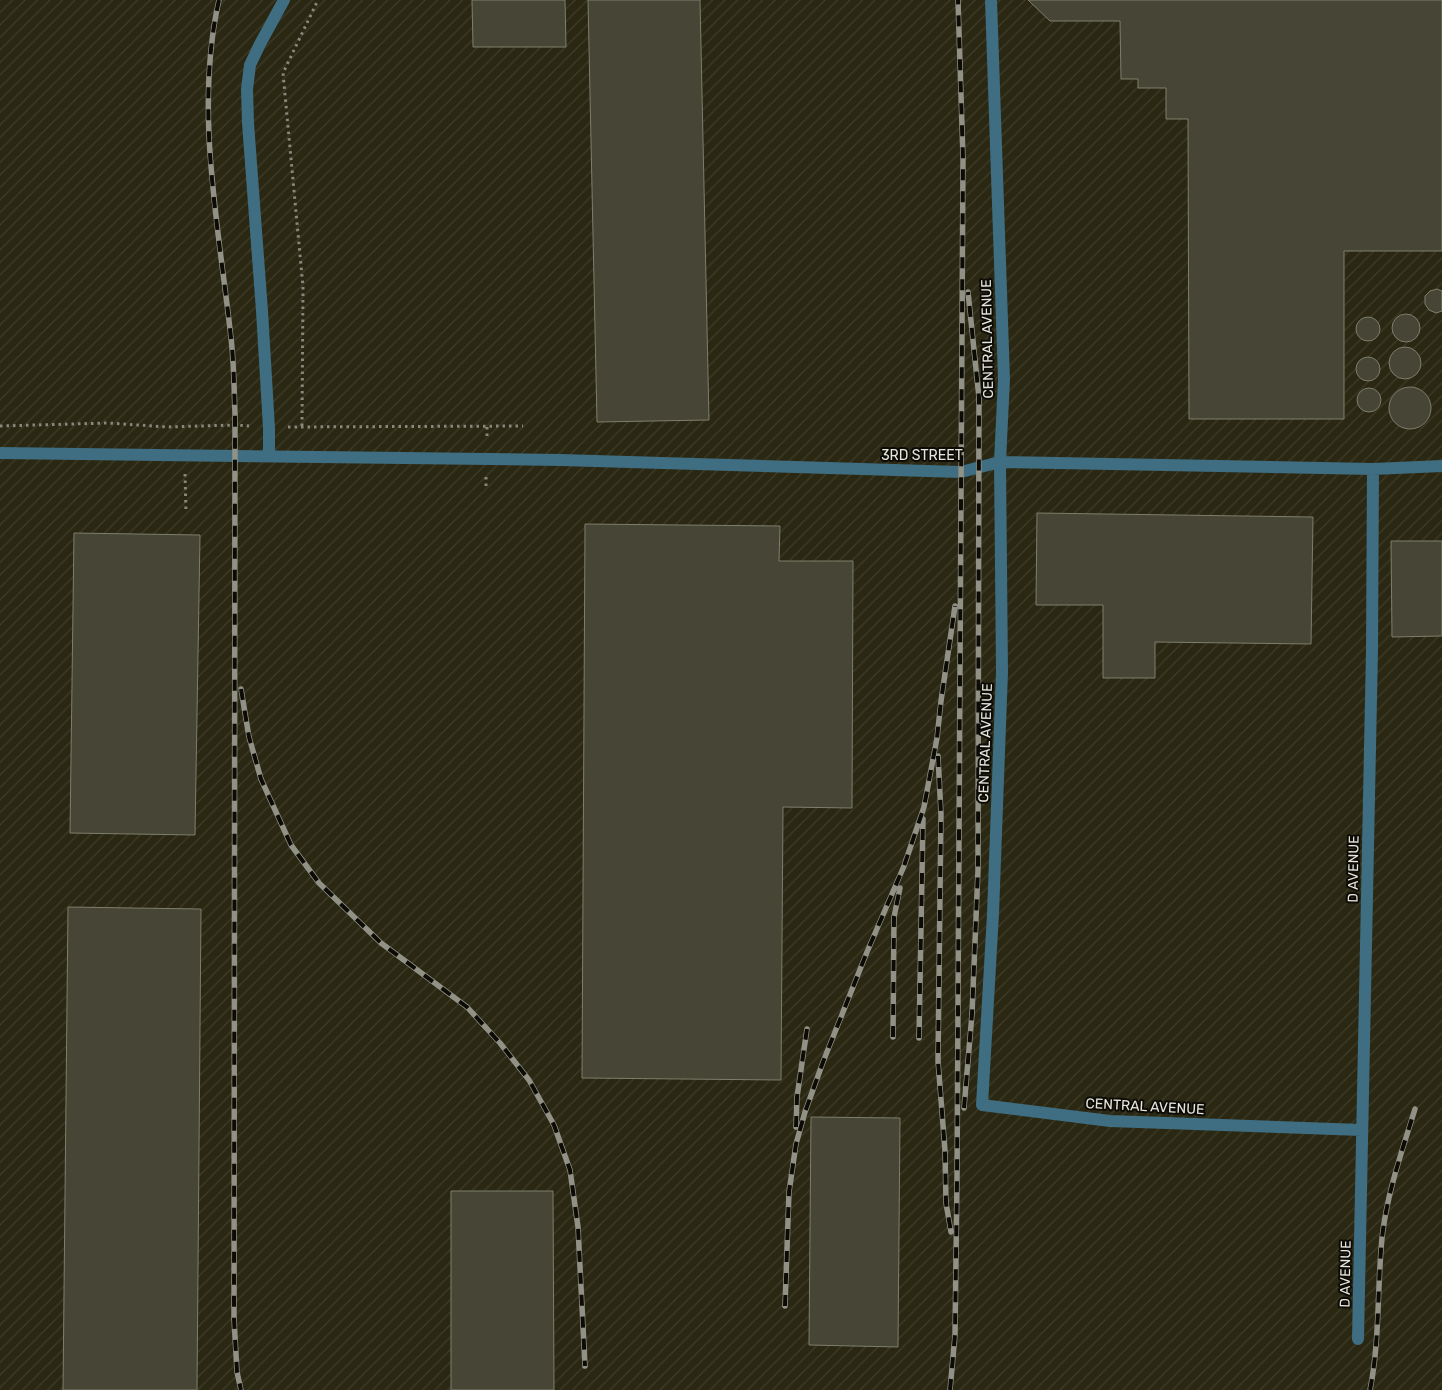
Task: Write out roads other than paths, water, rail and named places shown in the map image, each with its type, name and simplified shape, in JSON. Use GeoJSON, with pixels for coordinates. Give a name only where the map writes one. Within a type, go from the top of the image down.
{"type":"FeatureCollection","features":[{"type":"Feature","properties":{"kind":"street"},"geometry":{"type":"LineString","coordinates":[[269,455],[262,311],[247,89],[250,65],[284,0]]}},
{"type":"Feature","properties":{"kind":"street","name":"CENTRAL AVENUE"},"geometry":{"type":"LineString","coordinates":[[991,0],[1004,379],[1000,462],[1002,672],[993,914],[982,1105],[1110,1121],[1362,1130]]}},
{"type":"Feature","properties":{"kind":"street","name":"3RD STREET"},"geometry":{"type":"LineString","coordinates":[[0,453],[561,460],[961,472],[1000,462],[1373,469]]}},
{"type":"Feature","properties":{"kind":"street"},"geometry":{"type":"LineString","coordinates":[[1373,469],[1442,466]]}},
{"type":"Feature","properties":{"kind":"street","name":"D AVENUE"},"geometry":{"type":"LineString","coordinates":[[1358,1339],[1372,650],[1373,469]]}},
{"type":"Feature","properties":{"kind":"railway"},"geometry":{"type":"LineString","coordinates":[[219,0],[212,42],[209,126],[215,212],[232,347],[235,414],[234,1319],[237,1372],[241,1390]]}},
{"type":"Feature","properties":{"kind":"railway"},"geometry":{"type":"LineString","coordinates":[[950,1390],[955,1335],[957,1180],[963,158],[958,0]]}},
{"type":"Feature","properties":{"kind":"railway"},"geometry":{"type":"LineString","coordinates":[[964,1108],[972,1014],[978,870],[979,398],[968,292]]}},
{"type":"Feature","properties":{"kind":"railway"},"geometry":{"type":"LineString","coordinates":[[785,1306],[789,1192],[796,1144],[823,1062],[904,866],[924,807],[937,738],[955,606]]}},
{"type":"Feature","properties":{"kind":"railway"},"geometry":{"type":"LineString","coordinates":[[241,689],[249,737],[261,779],[291,845],[319,883],[381,943],[467,1007],[500,1043],[529,1080],[554,1125],[570,1170],[578,1227],[585,1366]]}},
{"type":"Feature","properties":{"kind":"railway"},"geometry":{"type":"LineString","coordinates":[[938,756],[941,814],[938,1061],[945,1151],[946,1203],[951,1232]]}},
{"type":"Feature","properties":{"kind":"railway"},"geometry":{"type":"LineString","coordinates":[[919,1038],[923,819]]}},
{"type":"Feature","properties":{"kind":"railway"},"geometry":{"type":"LineString","coordinates":[[893,1037],[894,917],[900,888]]}},
{"type":"Feature","properties":{"kind":"railway"},"geometry":{"type":"LineString","coordinates":[[796,1127],[797,1097],[807,1029]]}},
{"type":"Feature","properties":{"kind":"railway"},"geometry":{"type":"LineString","coordinates":[[1370,1390],[1377,1333],[1380,1257],[1384,1221],[1395,1172],[1415,1109]]}}]}
